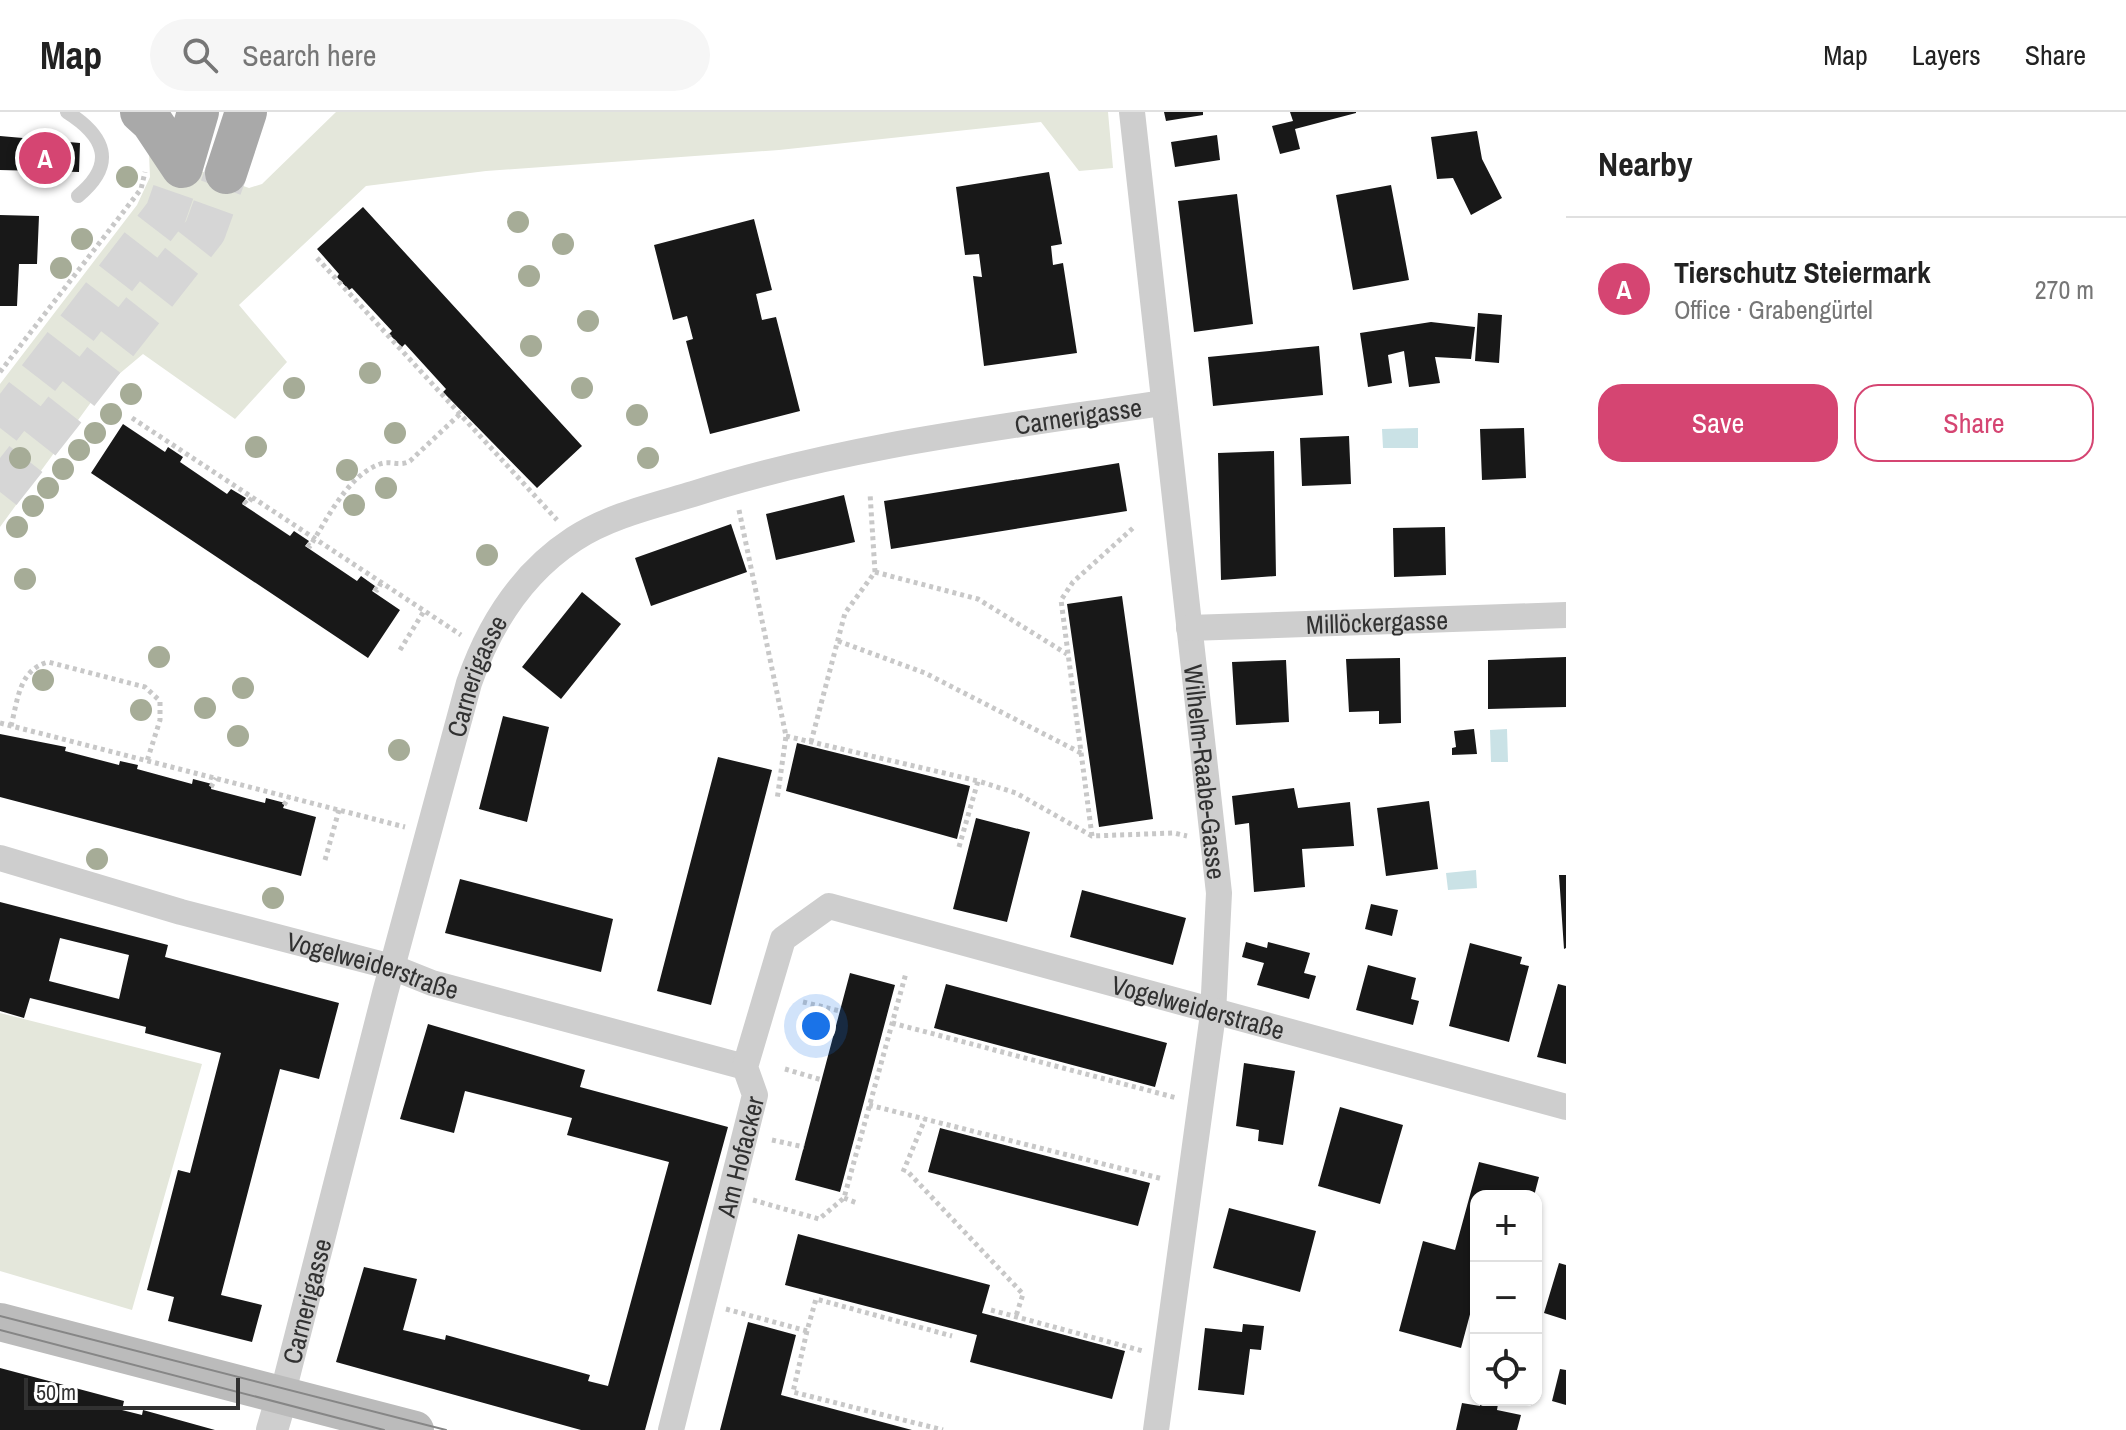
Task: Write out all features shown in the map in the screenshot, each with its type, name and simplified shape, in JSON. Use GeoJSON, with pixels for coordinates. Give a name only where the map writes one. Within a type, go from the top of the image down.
{"type":"FeatureCollection","features":[{"type":"Feature","properties":{"kind":"main road"},"geometry":{"type":"LineString","coordinates":[[141,112],[152,122],[164,166]]}},
{"type":"Feature","properties":{"kind":"main road"},"geometry":{"type":"LineString","coordinates":[[164,166],[198,112]]}},
{"type":"Feature","properties":{"kind":"main road"},"geometry":{"type":"LineString","coordinates":[[226,173],[246,112]]}},
{"type":"Feature","properties":{"kind":"main road"},"geometry":{"type":"LineString","coordinates":[[0,1322],[277,1413],[415,1430]]}},
{"type":"Feature","properties":{"kind":"street","name":"Wilhelm-Raabe-Gasse"},"geometry":{"type":"LineString","coordinates":[[1132,112],[1219,893],[1213,1014],[1156,1430]]}},
{"type":"Feature","properties":{"kind":"street","name":"Carnerigasse"},"geometry":{"type":"LineString","coordinates":[[277,1413],[392,967],[481,649],[518,590],[540,566],[574,539],[627,514],[732,481],[856,449],[1163,403]]}},
{"type":"Feature","properties":{"kind":"street","name":"Millöckergasse"},"geometry":{"type":"LineString","coordinates":[[1189,628],[1566,615]]}},
{"type":"Feature","properties":{"kind":"street","name":"Vogelweiderstraße"},"geometry":{"type":"LineString","coordinates":[[0,858],[181,912],[392,967],[432,983],[745,1067]]}},
{"type":"Feature","properties":{"kind":"street","name":"Vogelweiderstraße"},"geometry":{"type":"LineString","coordinates":[[829,906],[925,930],[1213,1014],[1566,1107]]}},
{"type":"Feature","properties":{"kind":"street","name":"Am Hofacker"},"geometry":{"type":"LineString","coordinates":[[671,1430],[755,1095],[745,1067],[783,939],[829,906]]}},
{"type":"Feature","properties":{"kind":"lane"},"geometry":{"type":"LineString","coordinates":[[67,112],[91,127],[103,157],[98,180],[78,196]]}},
{"type":"Feature","properties":{"kind":"path"},"geometry":{"type":"LineString","coordinates":[[0,372],[141,189],[164,166]]}},
{"type":"Feature","properties":{"kind":"path"},"geometry":{"type":"LineString","coordinates":[[317,258],[508,462],[559,522]]}},
{"type":"Feature","properties":{"kind":"path"},"geometry":{"type":"LineString","coordinates":[[307,544],[310,546],[345,492],[364,473],[383,462],[401,465],[410,461],[460,414]]}},
{"type":"Feature","properties":{"kind":"path"},"geometry":{"type":"LineString","coordinates":[[132,418],[461,635]]}},
{"type":"Feature","properties":{"kind":"path"},"geometry":{"type":"LineString","coordinates":[[181,460],[185,462],[189,456]]}},
{"type":"Feature","properties":{"kind":"path"},"geometry":{"type":"LineString","coordinates":[[811,742],[845,613],[875,572],[870,493]]}},
{"type":"Feature","properties":{"kind":"path"},"geometry":{"type":"LineString","coordinates":[[244,501],[247,504],[252,498]]}},
{"type":"Feature","properties":{"kind":"path"},"geometry":{"type":"LineString","coordinates":[[739,510],[786,736],[777,800]]}},
{"type":"Feature","properties":{"kind":"path"},"geometry":{"type":"LineString","coordinates":[[1092,836],[1061,600],[1073,582],[1133,528]]}},
{"type":"Feature","properties":{"kind":"path"},"geometry":{"type":"LineString","coordinates":[[875,572],[978,599],[1068,654]]}},
{"type":"Feature","properties":{"kind":"path"},"geometry":{"type":"LineString","coordinates":[[374,588],[377,590],[381,583]]}},
{"type":"Feature","properties":{"kind":"path"},"geometry":{"type":"LineString","coordinates":[[400,650],[424,611]]}},
{"type":"Feature","properties":{"kind":"path"},"geometry":{"type":"LineString","coordinates":[[838,641],[925,673],[1081,753]]}},
{"type":"Feature","properties":{"kind":"path"},"geometry":{"type":"LineString","coordinates":[[11,726],[24,677],[33,666],[48,662],[145,687],[160,701],[160,720],[145,760],[138,767]]}},
{"type":"Feature","properties":{"kind":"path"},"geometry":{"type":"LineString","coordinates":[[0,723],[405,827]]}},
{"type":"Feature","properties":{"kind":"path"},"geometry":{"type":"LineString","coordinates":[[786,736],[978,781],[1016,793],[1092,836],[1174,833],[1188,836]]}},
{"type":"Feature","properties":{"kind":"path"},"geometry":{"type":"LineString","coordinates":[[66,749],[70,741]]}},
{"type":"Feature","properties":{"kind":"path"},"geometry":{"type":"LineString","coordinates":[[211,787],[216,778]]}},
{"type":"Feature","properties":{"kind":"path"},"geometry":{"type":"LineString","coordinates":[[959,847],[978,781]]}},
{"type":"Feature","properties":{"kind":"path"},"geometry":{"type":"LineString","coordinates":[[284,805],[289,797]]}},
{"type":"Feature","properties":{"kind":"path"},"geometry":{"type":"LineString","coordinates":[[325,860],[339,810]]}},
{"type":"Feature","properties":{"kind":"path"},"geometry":{"type":"LineString","coordinates":[[752,1199],[819,1219],[844,1198],[906,973]]}},
{"type":"Feature","properties":{"kind":"path"},"geometry":{"type":"LineString","coordinates":[[803,1002],[840,1011]]}},
{"type":"Feature","properties":{"kind":"path"},"geometry":{"type":"LineString","coordinates":[[892,1023],[1181,1098]]}},
{"type":"Feature","properties":{"kind":"path"},"geometry":{"type":"LineString","coordinates":[[785,1069],[822,1080]]}},
{"type":"Feature","properties":{"kind":"path"},"geometry":{"type":"LineString","coordinates":[[869,1105],[1171,1181]]}},
{"type":"Feature","properties":{"kind":"path"},"geometry":{"type":"LineString","coordinates":[[925,1119],[906,1172],[1023,1294],[1016,1316]]}},
{"type":"Feature","properties":{"kind":"path"},"geometry":{"type":"LineString","coordinates":[[767,1139],[804,1147]]}},
{"type":"Feature","properties":{"kind":"path"},"geometry":{"type":"LineString","coordinates":[[844,1198],[857,1203]]}},
{"type":"Feature","properties":{"kind":"path"},"geometry":{"type":"LineString","coordinates":[[943,1430],[793,1392],[816,1299],[929,1326],[952,1336]]}},
{"type":"Feature","properties":{"kind":"path"},"geometry":{"type":"LineString","coordinates":[[721,1308],[807,1331]]}},
{"type":"Feature","properties":{"kind":"path"},"geometry":{"type":"LineString","coordinates":[[991,1310],[1147,1352]]}},
{"type":"Feature","properties":{"kind":"shaded area"},"geometry":{"type":"Polygon","coordinates":[[[336,112],[1108,112],[1113,168],[1079,171],[1041,122],[779,150],[486,171],[366,186],[239,305],[287,362],[235,419],[143,354],[100,390],[0,527],[0,384],[137,205],[150,177],[149,153],[249,188],[262,184],[336,112]]]}},
{"type":"Feature","properties":{"kind":"shaded area"},"geometry":{"type":"Polygon","coordinates":[[[0,1013],[202,1064],[132,1310],[0,1271],[0,1013]]]}},
{"type":"Feature","properties":{"kind":"water"},"geometry":{"type":"Polygon","coordinates":[[[1418,428],[1418,448],[1383,448],[1382,429],[1418,428]]]}},
{"type":"Feature","properties":{"kind":"water"},"geometry":{"type":"Polygon","coordinates":[[[1507,729],[1508,762],[1491,762],[1490,730],[1507,729]]]}},
{"type":"Feature","properties":{"kind":"water"},"geometry":{"type":"Polygon","coordinates":[[[1476,870],[1477,888],[1448,890],[1446,873],[1476,870]]]}},
{"type":"Feature","properties":{"kind":"building"},"geometry":{"type":"Polygon","coordinates":[[[1164,112],[1203,112],[1203,115],[1166,121],[1164,112]]]}},
{"type":"Feature","properties":{"kind":"building"},"geometry":{"type":"Polygon","coordinates":[[[1290,112],[1356,113],[1295,129],[1300,149],[1280,154],[1272,126],[1293,121],[1290,112]]]}},
{"type":"Feature","properties":{"kind":"building"},"geometry":{"type":"Polygon","coordinates":[[[1477,131],[1482,159],[1502,198],[1471,215],[1453,178],[1437,179],[1431,137],[1477,131]]]}},
{"type":"Feature","properties":{"kind":"building"},"geometry":{"type":"Polygon","coordinates":[[[1217,135],[1220,160],[1175,167],[1171,142],[1217,135]]]}},
{"type":"Feature","properties":{"kind":"building"},"geometry":{"type":"Polygon","coordinates":[[[0,136],[80,143],[79,172],[0,170],[0,136]]]}},
{"type":"Feature","properties":{"kind":"building"},"geometry":{"type":"Polygon","coordinates":[[[1049,172],[1062,244],[1051,246],[1053,265],[1063,263],[1077,353],[984,366],[973,276],[982,277],[979,254],[965,255],[956,187],[1049,172]]]}},
{"type":"Feature","properties":{"kind":"building"},"geometry":{"type":"Polygon","coordinates":[[[1391,185],[1409,280],[1353,290],[1336,195],[1391,185]]]}},
{"type":"Feature","properties":{"kind":"building"},"geometry":{"type":"Polygon","coordinates":[[[1237,194],[1253,324],[1194,332],[1178,201],[1237,194]]]}},
{"type":"Feature","properties":{"kind":"building"},"geometry":{"type":"Polygon","coordinates":[[[363,207],[582,446],[537,488],[443,392],[446,389],[405,344],[402,347],[389,334],[392,331],[352,288],[349,290],[337,277],[339,274],[317,249],[363,207]]]}},
{"type":"Feature","properties":{"kind":"building"},"geometry":{"type":"Polygon","coordinates":[[[0,215],[39,216],[37,264],[19,264],[17,306],[0,306],[0,215]]]}},
{"type":"Feature","properties":{"kind":"building"},"geometry":{"type":"Polygon","coordinates":[[[754,219],[772,290],[756,294],[762,320],[776,317],[800,411],[710,434],[686,341],[693,339],[687,316],[673,320],[654,245],[754,219]]]}},
{"type":"Feature","properties":{"kind":"building"},"geometry":{"type":"Polygon","coordinates":[[[1478,313],[1502,315],[1499,363],[1475,361],[1478,313]]]}},
{"type":"Feature","properties":{"kind":"building"},"geometry":{"type":"Polygon","coordinates":[[[1431,322],[1475,327],[1471,359],[1435,357],[1440,383],[1409,387],[1404,351],[1388,355],[1392,383],[1368,387],[1360,333],[1431,322]]]}},
{"type":"Feature","properties":{"kind":"building"},"geometry":{"type":"Polygon","coordinates":[[[1319,346],[1323,395],[1213,406],[1208,357],[1319,346]]]}},
{"type":"Feature","properties":{"kind":"building"},"geometry":{"type":"Polygon","coordinates":[[[123,424],[165,452],[168,447],[183,457],[180,462],[227,494],[231,489],[246,498],[242,504],[290,536],[294,531],[309,541],[305,546],[357,581],[361,576],[375,586],[372,591],[400,610],[368,658],[91,473],[123,424]]]}},
{"type":"Feature","properties":{"kind":"building"},"geometry":{"type":"Polygon","coordinates":[[[1524,428],[1526,478],[1482,480],[1480,429],[1524,428]]]}},
{"type":"Feature","properties":{"kind":"building"},"geometry":{"type":"Polygon","coordinates":[[[1349,436],[1351,484],[1302,486],[1300,438],[1349,436]]]}},
{"type":"Feature","properties":{"kind":"building"},"geometry":{"type":"Polygon","coordinates":[[[1274,451],[1276,576],[1221,580],[1218,453],[1274,451]]]}},
{"type":"Feature","properties":{"kind":"building"},"geometry":{"type":"Polygon","coordinates":[[[1119,463],[1127,511],[891,549],[884,501],[1119,463]]]}},
{"type":"Feature","properties":{"kind":"building"},"geometry":{"type":"Polygon","coordinates":[[[844,495],[855,542],[776,560],[766,514],[844,495]]]}},
{"type":"Feature","properties":{"kind":"building"},"geometry":{"type":"Polygon","coordinates":[[[731,524],[747,572],[651,606],[635,558],[731,524]]]}},
{"type":"Feature","properties":{"kind":"building"},"geometry":{"type":"Polygon","coordinates":[[[1445,527],[1446,575],[1394,577],[1393,528],[1445,527]]]}},
{"type":"Feature","properties":{"kind":"building"},"geometry":{"type":"Polygon","coordinates":[[[582,592],[621,624],[561,699],[522,667],[582,592]]]}},
{"type":"Feature","properties":{"kind":"building"},"geometry":{"type":"Polygon","coordinates":[[[1122,596],[1153,819],[1099,827],[1067,604],[1122,596]]]}},
{"type":"Feature","properties":{"kind":"building"},"geometry":{"type":"Polygon","coordinates":[[[1566,657],[1566,707],[1488,709],[1488,660],[1566,657]]]}},
{"type":"Feature","properties":{"kind":"building"},"geometry":{"type":"Polygon","coordinates":[[[1400,658],[1401,723],[1379,724],[1379,711],[1349,712],[1346,659],[1400,658]]]}},
{"type":"Feature","properties":{"kind":"building"},"geometry":{"type":"Polygon","coordinates":[[[1286,660],[1289,722],[1236,725],[1232,662],[1286,660]]]}},
{"type":"Feature","properties":{"kind":"building"},"geometry":{"type":"Polygon","coordinates":[[[503,716],[549,727],[527,822],[479,809],[503,716]]]}},
{"type":"Feature","properties":{"kind":"building"},"geometry":{"type":"Polygon","coordinates":[[[1474,729],[1477,754],[1452,755],[1452,748],[1456,747],[1454,731],[1474,729]]]}},
{"type":"Feature","properties":{"kind":"building"},"geometry":{"type":"Polygon","coordinates":[[[0,734],[66,747],[65,751],[119,765],[120,761],[138,765],[137,769],[192,784],[193,779],[212,784],[211,789],[265,803],[266,798],[285,803],[283,808],[316,817],[301,876],[0,797],[0,734]]]}},
{"type":"Feature","properties":{"kind":"building"},"geometry":{"type":"Polygon","coordinates":[[[797,743],[970,786],[957,839],[786,791],[797,743]]]}},
{"type":"Feature","properties":{"kind":"building"},"geometry":{"type":"Polygon","coordinates":[[[718,757],[772,770],[711,1005],[657,991],[718,757]]]}},
{"type":"Feature","properties":{"kind":"building"},"geometry":{"type":"Polygon","coordinates":[[[1294,788],[1298,808],[1350,802],[1354,846],[1302,849],[1305,887],[1254,892],[1249,823],[1235,825],[1232,796],[1294,788]]]}},
{"type":"Feature","properties":{"kind":"building"},"geometry":{"type":"Polygon","coordinates":[[[1429,801],[1438,869],[1386,876],[1377,808],[1429,801]]]}},
{"type":"Feature","properties":{"kind":"building"},"geometry":{"type":"Polygon","coordinates":[[[976,818],[1030,832],[1007,922],[953,909],[976,818]]]}},
{"type":"Feature","properties":{"kind":"building"},"geometry":{"type":"Polygon","coordinates":[[[1559,875],[1566,875],[1564,949],[1559,875]]]}},
{"type":"Feature","properties":{"kind":"building"},"geometry":{"type":"Polygon","coordinates":[[[460,879],[613,919],[601,972],[445,933],[460,879]]]}},
{"type":"Feature","properties":{"kind":"building"},"geometry":{"type":"Polygon","coordinates":[[[1082,890],[1186,918],[1173,965],[1070,937],[1082,890]]]}},
{"type":"Feature","properties":{"kind":"building"},"geometry":{"type":"Polygon","coordinates":[[[0,902],[168,945],[165,957],[339,1003],[319,1079],[280,1069],[221,1295],[262,1305],[252,1342],[168,1321],[174,1297],[147,1290],[178,1170],[190,1173],[221,1053],[145,1033],[146,1027],[30,998],[24,1018],[0,1011],[0,902]],[[60,938],[49,981],[119,999],[129,955],[60,938]]]}},
{"type":"Feature","properties":{"kind":"building"},"geometry":{"type":"Polygon","coordinates":[[[1371,904],[1398,910],[1392,936],[1365,929],[1371,904]]]}},
{"type":"Feature","properties":{"kind":"building"},"geometry":{"type":"Polygon","coordinates":[[[1246,942],[1267,948],[1268,942],[1310,953],[1304,973],[1316,976],[1309,999],[1257,985],[1264,963],[1242,957],[1246,942]]]}},
{"type":"Feature","properties":{"kind":"building"},"geometry":{"type":"Polygon","coordinates":[[[1470,943],[1522,957],[1520,964],[1529,966],[1509,1042],[1449,1026],[1470,943]]]}},
{"type":"Feature","properties":{"kind":"building"},"geometry":{"type":"Polygon","coordinates":[[[1368,965],[1416,978],[1411,999],[1419,1001],[1413,1025],[1356,1010],[1368,965]]]}},
{"type":"Feature","properties":{"kind":"building"},"geometry":{"type":"Polygon","coordinates":[[[850,973],[895,985],[840,1192],[795,1180],[850,973]]]}},
{"type":"Feature","properties":{"kind":"building"},"geometry":{"type":"Polygon","coordinates":[[[946,984],[1167,1043],[1155,1087],[934,1028],[946,984]]]}},
{"type":"Feature","properties":{"kind":"building"},"geometry":{"type":"Polygon","coordinates":[[[1558,984],[1566,986],[1566,1064],[1537,1057],[1558,984]]]}},
{"type":"Feature","properties":{"kind":"building"},"geometry":{"type":"Polygon","coordinates":[[[428,1024],[585,1070],[580,1087],[728,1127],[645,1430],[581,1430],[336,1362],[364,1267],[417,1279],[403,1330],[445,1340],[446,1335],[590,1375],[588,1381],[608,1386],[669,1162],[567,1135],[572,1118],[465,1091],[454,1133],[400,1119],[428,1024]]]}},
{"type":"Feature","properties":{"kind":"building"},"geometry":{"type":"Polygon","coordinates":[[[1244,1063],[1295,1071],[1283,1145],[1258,1141],[1259,1130],[1236,1126],[1244,1063]]]}},
{"type":"Feature","properties":{"kind":"building"},"geometry":{"type":"Polygon","coordinates":[[[1340,1107],[1403,1125],[1380,1204],[1318,1186],[1340,1107]]]}},
{"type":"Feature","properties":{"kind":"building"},"geometry":{"type":"Polygon","coordinates":[[[940,1128],[1150,1183],[1138,1226],[928,1172],[940,1128]]]}},
{"type":"Feature","properties":{"kind":"building"},"geometry":{"type":"Polygon","coordinates":[[[1479,1162],[1539,1177],[1536,1190],[1471,1190],[1479,1162]]]}},
{"type":"Feature","properties":{"kind":"building"},"geometry":{"type":"Polygon","coordinates":[[[1470,1195],[1470,1314],[1461,1348],[1399,1331],[1423,1241],[1455,1250],[1470,1195]]]}},
{"type":"Feature","properties":{"kind":"building"},"geometry":{"type":"Polygon","coordinates":[[[1229,1208],[1316,1231],[1300,1292],[1213,1268],[1229,1208]]]}},
{"type":"Feature","properties":{"kind":"building"},"geometry":{"type":"Polygon","coordinates":[[[798,1234],[990,1285],[982,1313],[1125,1351],[1112,1399],[970,1362],[977,1335],[785,1285],[798,1234]]]}},
{"type":"Feature","properties":{"kind":"building"},"geometry":{"type":"Polygon","coordinates":[[[1559,1263],[1566,1265],[1566,1320],[1544,1313],[1559,1263]]]}},
{"type":"Feature","properties":{"kind":"building"},"geometry":{"type":"Polygon","coordinates":[[[748,1322],[796,1335],[781,1395],[912,1430],[720,1430],[748,1322]]]}},
{"type":"Feature","properties":{"kind":"building"},"geometry":{"type":"Polygon","coordinates":[[[1243,1324],[1264,1326],[1261,1350],[1250,1349],[1244,1395],[1198,1390],[1205,1328],[1242,1332],[1243,1324]]]}},
{"type":"Feature","properties":{"kind":"building"},"geometry":{"type":"Polygon","coordinates":[[[0,1368],[124,1401],[122,1410],[142,1415],[143,1410],[215,1430],[0,1430],[0,1368]]]}},
{"type":"Feature","properties":{"kind":"building"},"geometry":{"type":"Polygon","coordinates":[[[1560,1369],[1566,1370],[1566,1405],[1552,1401],[1560,1369]]]}},
{"type":"Feature","properties":{"kind":"building"},"geometry":{"type":"Polygon","coordinates":[[[1462,1403],[1498,1406],[1497,1410],[1521,1415],[1517,1430],[1456,1430],[1462,1403]]]}},
{"type":"Feature","properties":{"kind":"tunnel"},"geometry":{"type":"LineString","coordinates":[[0,428],[166,213],[182,167]]}},
{"type":"Feature","properties":{"kind":"tunnel"},"geometry":{"type":"LineString","coordinates":[[0,492],[205,231],[226,173]]}},
{"type":"Feature","properties":{"kind":"tram line"},"geometry":{"type":"LineString","coordinates":[[0,1316],[446,1430]]}},
{"type":"Feature","properties":{"kind":"tram line"},"geometry":{"type":"LineString","coordinates":[[0,1330],[384,1430]]}},
{"type":"Feature","properties":{"kind":"place","name":"Tierschutz Steiermark"},"geometry":{"type":"Point","coordinates":[45,158]}}]}
